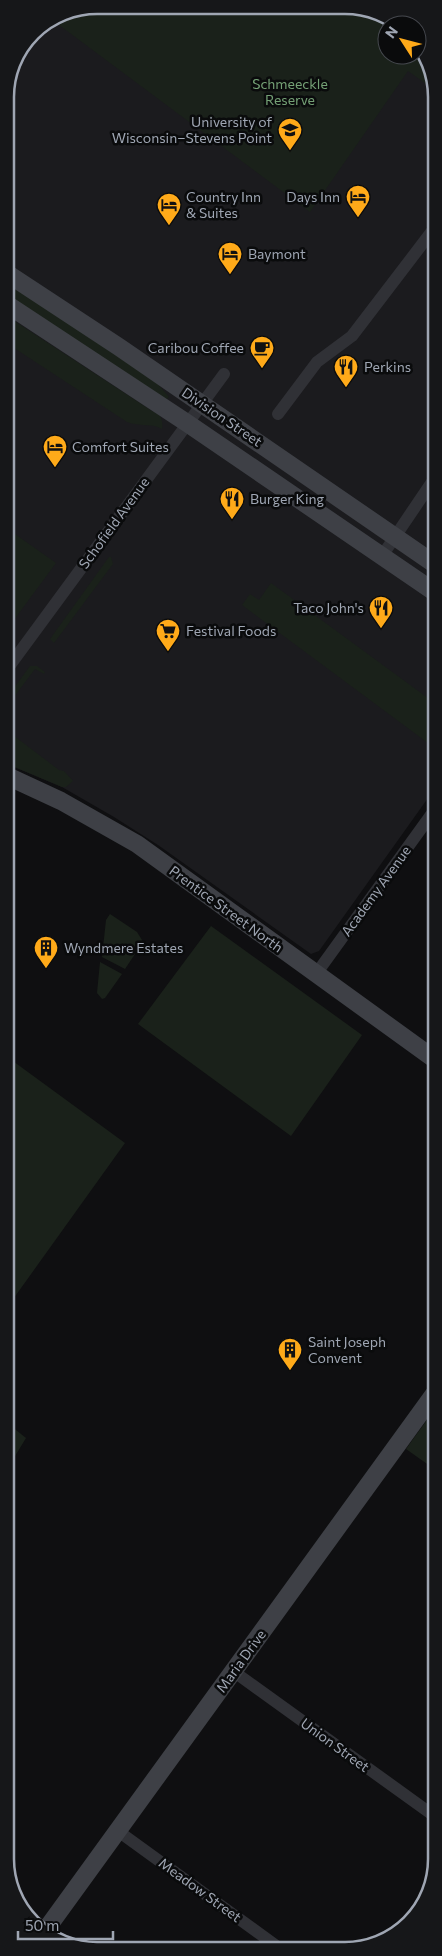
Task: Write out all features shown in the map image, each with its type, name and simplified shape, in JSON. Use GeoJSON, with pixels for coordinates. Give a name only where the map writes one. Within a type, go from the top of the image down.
{"type":"FeatureCollection","features":[{"type":"Feature","properties":{"kind":"street"},"geometry":{"type":"LineString","coordinates":[[278,414],[317,362],[352,336],[428,236]]}},
{"type":"Feature","properties":{"kind":"street","name":"Division Street"},"geometry":{"type":"LineString","coordinates":[[14,278],[119,346],[428,559]]}},
{"type":"Feature","properties":{"kind":"street","name":"Division Street"},"geometry":{"type":"LineString","coordinates":[[14,309],[187,423],[428,588]]}},
{"type":"Feature","properties":{"kind":"street","name":"Schofield Avenue"},"geometry":{"type":"LineString","coordinates":[[14,660],[224,374]]}},
{"type":"Feature","properties":{"kind":"street"},"geometry":{"type":"LineString","coordinates":[[382,556],[428,488]]}},
{"type":"Feature","properties":{"kind":"street","name":"Prentice Street North"},"geometry":{"type":"LineString","coordinates":[[14,780],[69,805],[137,844],[428,1055]]}},
{"type":"Feature","properties":{"kind":"street","name":"Academy Avenue"},"geometry":{"type":"LineString","coordinates":[[316,974],[428,819]]}},
{"type":"Feature","properties":{"kind":"street","name":"Maria Drive"},"geometry":{"type":"LineString","coordinates":[[48,1926],[428,1402]]}},
{"type":"Feature","properties":{"kind":"street","name":"Union Street"},"geometry":{"type":"LineString","coordinates":[[233,1671],[428,1812]]}},
{"type":"Feature","properties":{"kind":"street","name":"Meadow Street"},"geometry":{"type":"LineString","coordinates":[[118,1831],[271,1942]]}},
{"type":"Feature","properties":{"kind":"shaded area"},"geometry":{"type":"Polygon","coordinates":[[[80,15],[362,15],[377,20],[377,65],[422,65],[428,86],[428,798],[319,951],[311,954],[158,845],[62,787],[14,767],[15,80],[20,65],[38,38],[65,20],[80,15]]]}},
{"type":"Feature","properties":{"kind":"green space","name":"Schmeeckle Reserve"},"geometry":{"type":"Polygon","coordinates":[[[97,14],[362,15],[377,20],[377,65],[422,65],[428,85],[408,71],[310,212],[58,24],[80,15],[97,14]]]}},
{"type":"Feature","properties":{"kind":"green space"},"geometry":{"type":"Polygon","coordinates":[[[14,286],[157,383],[169,397],[165,400],[14,301],[14,286]]]}},
{"type":"Feature","properties":{"kind":"green space"},"geometry":{"type":"Polygon","coordinates":[[[14,321],[152,411],[158,413],[162,420],[162,429],[127,422],[14,348],[14,321]]]}},
{"type":"Feature","properties":{"kind":"green space"},"geometry":{"type":"Polygon","coordinates":[[[14,533],[56,563],[14,620],[14,533]]]}},
{"type":"Feature","properties":{"kind":"green space"},"geometry":{"type":"Polygon","coordinates":[[[109,557],[111,557],[113,564],[54,643],[50,639],[109,557]]]}},
{"type":"Feature","properties":{"kind":"green space"},"geometry":{"type":"Polygon","coordinates":[[[271,583],[428,698],[428,743],[242,605],[250,594],[259,600],[271,583]]]}},
{"type":"Feature","properties":{"kind":"green space"},"geometry":{"type":"Polygon","coordinates":[[[30,666],[37,666],[45,672],[44,674],[35,669],[14,697],[14,688],[30,666]]]}},
{"type":"Feature","properties":{"kind":"green space"},"geometry":{"type":"Polygon","coordinates":[[[14,736],[59,770],[64,771],[73,781],[66,787],[14,767],[14,736]]]}},
{"type":"Feature","properties":{"kind":"green space"},"geometry":{"type":"Polygon","coordinates":[[[110,914],[137,932],[142,940],[141,945],[125,969],[102,957],[106,920],[110,914]]]}},
{"type":"Feature","properties":{"kind":"green space"},"geometry":{"type":"Polygon","coordinates":[[[211,926],[362,1035],[291,1136],[138,1024],[211,926]]]}},
{"type":"Feature","properties":{"kind":"green space"},"geometry":{"type":"Polygon","coordinates":[[[100,962],[122,974],[105,998],[102,999],[97,993],[100,962]]]}},
{"type":"Feature","properties":{"kind":"green space"},"geometry":{"type":"Polygon","coordinates":[[[14,1062],[125,1143],[14,1298],[14,1062]]]}},
{"type":"Feature","properties":{"kind":"green space"},"geometry":{"type":"Polygon","coordinates":[[[428,1418],[428,1465],[406,1449],[428,1418]]]}},
{"type":"Feature","properties":{"kind":"green space"},"geometry":{"type":"Polygon","coordinates":[[[14,1428],[26,1438],[14,1458],[14,1428]]]}},
{"type":"Feature","properties":{"kind":"place","name":"University of Wisconsin–Stevens Point"},"geometry":{"type":"Point","coordinates":[290,151]}},
{"type":"Feature","properties":{"kind":"place","name":"Days Inn"},"geometry":{"type":"Point","coordinates":[358,218]}},
{"type":"Feature","properties":{"kind":"place","name":"Country Inn & Suites"},"geometry":{"type":"Point","coordinates":[169,226]}},
{"type":"Feature","properties":{"kind":"place","name":"Baymont"},"geometry":{"type":"Point","coordinates":[230,275]}},
{"type":"Feature","properties":{"kind":"place","name":"Caribou Coffee"},"geometry":{"type":"Point","coordinates":[262,369]}},
{"type":"Feature","properties":{"kind":"place","name":"Perkins"},"geometry":{"type":"Point","coordinates":[346,388]}},
{"type":"Feature","properties":{"kind":"place","name":"Comfort Suites"},"geometry":{"type":"Point","coordinates":[55,468]}},
{"type":"Feature","properties":{"kind":"place","name":"Burger King"},"geometry":{"type":"Point","coordinates":[232,520]}},
{"type":"Feature","properties":{"kind":"place","name":"Taco John's"},"geometry":{"type":"Point","coordinates":[381,629]}},
{"type":"Feature","properties":{"kind":"place","name":"Festival Foods"},"geometry":{"type":"Point","coordinates":[168,652]}},
{"type":"Feature","properties":{"kind":"place","name":"Wyndmere Estates"},"geometry":{"type":"Point","coordinates":[46,969]}},
{"type":"Feature","properties":{"kind":"place","name":"Saint Joseph Convent"},"geometry":{"type":"Point","coordinates":[290,1371]}}]}
